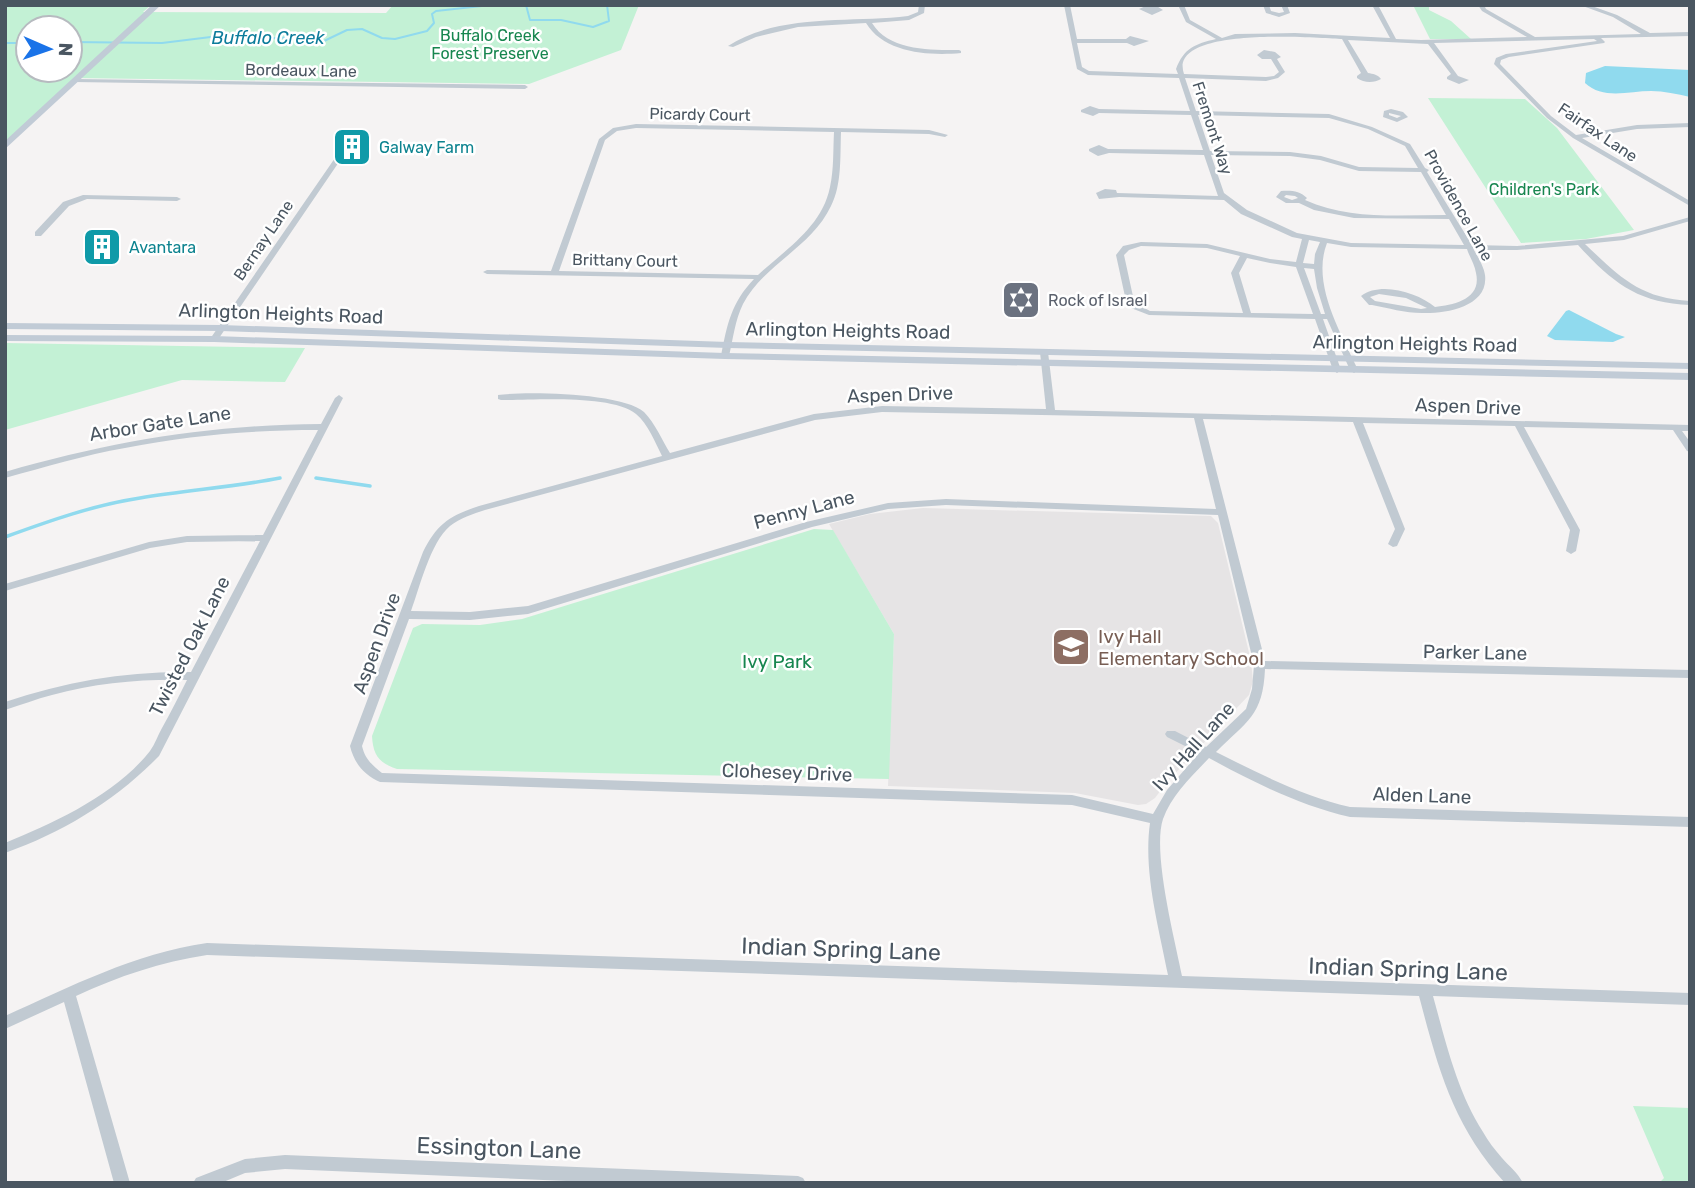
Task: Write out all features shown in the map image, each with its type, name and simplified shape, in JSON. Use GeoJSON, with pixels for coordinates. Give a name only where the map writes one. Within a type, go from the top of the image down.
{"type":"FeatureCollection","features":[{"type":"Feature","properties":{"kind":"main road"},"geometry":{"type":"LineString","coordinates":[[84,73],[157,5]]}},
{"type":"Feature","properties":{"kind":"main road"},"geometry":{"type":"LineString","coordinates":[[5,146],[73,84]]}},
{"type":"Feature","properties":{"kind":"main road","name":"Arlington Heights Road"},"geometry":{"type":"LineString","coordinates":[[5,326],[221,328],[878,360],[1045,358],[1334,364],[1690,377]]}},
{"type":"Feature","properties":{"kind":"main road","name":"Arlington Heights Road"},"geometry":{"type":"LineString","coordinates":[[5,338],[214,339],[726,351],[946,350],[1045,358]]}},
{"type":"Feature","properties":{"kind":"main road"},"geometry":{"type":"LineString","coordinates":[[878,360],[944,354],[946,350]]}},
{"type":"Feature","properties":{"kind":"main road","name":"Arlington Heights Road"},"geometry":{"type":"LineString","coordinates":[[1351,365],[1690,366]]}},
{"type":"Feature","properties":{"kind":"street"},"geometry":{"type":"LineString","coordinates":[[731,46],[761,32],[791,25],[915,17],[922,13],[922,5]]}},
{"type":"Feature","properties":{"kind":"street"},"geometry":{"type":"LineString","coordinates":[[1067,5],[1079,68],[1091,74],[1276,77],[1282,72],[1275,59]]}},
{"type":"Feature","properties":{"kind":"street"},"geometry":{"type":"LineString","coordinates":[[1266,5],[1268,12],[1279,15],[1287,13],[1284,5]]}},
{"type":"Feature","properties":{"kind":"street"},"geometry":{"type":"LineString","coordinates":[[1375,5],[1394,41]]}},
{"type":"Feature","properties":{"kind":"street"},"geometry":{"type":"LineString","coordinates":[[1481,5],[1484,10],[1535,39]]}},
{"type":"Feature","properties":{"kind":"street"},"geometry":{"type":"LineString","coordinates":[[1583,5],[1615,16],[1648,35]]}},
{"type":"Feature","properties":{"kind":"street"},"geometry":{"type":"LineString","coordinates":[[1159,8],[1181,7],[1188,21],[1219,38]]}},
{"type":"Feature","properties":{"kind":"street"},"geometry":{"type":"LineString","coordinates":[[867,20],[874,31],[898,44],[935,52],[959,52]]}},
{"type":"Feature","properties":{"kind":"street","name":"Fremont Way"},"geometry":{"type":"LineString","coordinates":[[1690,34],[1430,42],[1257,34],[1219,38],[1199,45],[1184,56],[1179,69],[1214,178],[1226,198],[1263,222],[1306,237],[1324,242],[1517,248],[1624,238],[1690,219]]}},
{"type":"Feature","properties":{"kind":"street","name":"Fairfax Lane"},"geometry":{"type":"LineString","coordinates":[[1596,37],[1602,42],[1508,55],[1498,59],[1497,64],[1549,117],[1575,136],[1690,204]]}},
{"type":"Feature","properties":{"kind":"street"},"geometry":{"type":"LineString","coordinates":[[1345,39],[1365,74]]}},
{"type":"Feature","properties":{"kind":"street"},"geometry":{"type":"LineString","coordinates":[[1075,41],[1128,41]]}},
{"type":"Feature","properties":{"kind":"street"},"geometry":{"type":"LineString","coordinates":[[1430,42],[1455,76]]}},
{"type":"Feature","properties":{"kind":"street","name":"Bordeaux Lane"},"geometry":{"type":"LineString","coordinates":[[84,81],[525,87]]}},
{"type":"Feature","properties":{"kind":"street","name":"Providence Lane"},"geometry":{"type":"LineString","coordinates":[[1098,111],[1329,116],[1370,128],[1408,145],[1469,247],[1481,275],[1476,294],[1455,308],[1432,308],[1417,312],[1376,305],[1367,301],[1365,296],[1375,291],[1412,297],[1432,308]]}},
{"type":"Feature","properties":{"kind":"street"},"geometry":{"type":"LineString","coordinates":[[1370,128],[1390,118]]}},
{"type":"Feature","properties":{"kind":"street"},"geometry":{"type":"LineString","coordinates":[[1575,136],[1637,127],[1690,125]]}},
{"type":"Feature","properties":{"kind":"street","name":"Picardy Court"},"geometry":{"type":"LineString","coordinates":[[554,273],[604,134],[615,129],[838,130],[929,132],[945,135]]}},
{"type":"Feature","properties":{"kind":"street"},"geometry":{"type":"LineString","coordinates":[[726,351],[738,305],[762,277],[806,237],[829,203],[838,130]]}},
{"type":"Feature","properties":{"kind":"street"},"geometry":{"type":"LineString","coordinates":[[1107,151],[1306,156],[1359,169],[1425,170]]}},
{"type":"Feature","properties":{"kind":"street","name":"Bernay Lane"},"geometry":{"type":"LineString","coordinates":[[214,339],[337,159]]}},
{"type":"Feature","properties":{"kind":"street"},"geometry":{"type":"LineString","coordinates":[[1116,195],[1226,198]]}},
{"type":"Feature","properties":{"kind":"street"},"geometry":{"type":"LineString","coordinates":[[38,234],[73,199],[177,199]]}},
{"type":"Feature","properties":{"kind":"street"},"geometry":{"type":"LineString","coordinates":[[1300,201],[1312,208],[1341,215],[1451,217]]}},
{"type":"Feature","properties":{"kind":"street"},"geometry":{"type":"LineString","coordinates":[[1306,237],[1299,264],[1334,364]]}},
{"type":"Feature","properties":{"kind":"street"},"geometry":{"type":"LineString","coordinates":[[1324,242],[1318,250],[1317,267],[1331,317],[1351,365]]}},
{"type":"Feature","properties":{"kind":"street"},"geometry":{"type":"LineString","coordinates":[[1317,267],[1207,246],[1141,244],[1126,247],[1120,255],[1130,301],[1140,310],[1164,314],[1331,317]]}},
{"type":"Feature","properties":{"kind":"street"},"geometry":{"type":"LineString","coordinates":[[1580,244],[1642,296],[1665,302],[1690,303]]}},
{"type":"Feature","properties":{"kind":"street"},"geometry":{"type":"LineString","coordinates":[[1245,255],[1235,273],[1248,316]]}},
{"type":"Feature","properties":{"kind":"street","name":"Brittany Court"},"geometry":{"type":"LineString","coordinates":[[487,272],[762,277]]}},
{"type":"Feature","properties":{"kind":"street"},"geometry":{"type":"LineString","coordinates":[[1045,358],[1051,412]]}},
{"type":"Feature","properties":{"kind":"street"},"geometry":{"type":"LineString","coordinates":[[501,397],[603,400],[630,405],[640,413],[668,457]]}},
{"type":"Feature","properties":{"kind":"street","name":"Twisted Oak Lane"},"geometry":{"type":"LineString","coordinates":[[5,848],[78,817],[111,794],[155,753],[339,398]]}},
{"type":"Feature","properties":{"kind":"street","name":"Aspen Drive"},"geometry":{"type":"LineString","coordinates":[[415,778],[380,777],[367,769],[359,759],[356,746],[428,552],[438,532],[448,521],[482,508],[814,417],[882,409],[1690,428]]}},
{"type":"Feature","properties":{"kind":"street","name":"Ivy Hall Lane"},"geometry":{"type":"LineString","coordinates":[[1175,982],[1157,858],[1154,832],[1156,820],[1177,786],[1250,712],[1257,700],[1260,665],[1198,416]]}},
{"type":"Feature","properties":{"kind":"street"},"geometry":{"type":"LineString","coordinates":[[1357,420],[1400,528],[1393,544]]}},
{"type":"Feature","properties":{"kind":"street"},"geometry":{"type":"LineString","coordinates":[[1518,424],[1576,530],[1571,551]]}},
{"type":"Feature","properties":{"kind":"street","name":"Arbor Gate Lane"},"geometry":{"type":"LineString","coordinates":[[5,475],[136,441],[245,427],[324,427]]}},
{"type":"Feature","properties":{"kind":"street"},"geometry":{"type":"LineString","coordinates":[[1676,428],[1690,449]]}},
{"type":"Feature","properties":{"kind":"street","name":"Penny Lane"},"geometry":{"type":"LineString","coordinates":[[405,615],[470,616],[528,610],[851,512],[898,505],[946,502],[1223,512]]}},
{"type":"Feature","properties":{"kind":"street"},"geometry":{"type":"LineString","coordinates":[[5,588],[149,545],[187,539],[267,538]]}},
{"type":"Feature","properties":{"kind":"street","name":"Parker Lane"},"geometry":{"type":"LineString","coordinates":[[1260,665],[1690,674]]}},
{"type":"Feature","properties":{"kind":"street"},"geometry":{"type":"LineString","coordinates":[[5,706],[58,688],[114,677],[195,676]]}},
{"type":"Feature","properties":{"kind":"street","name":"Alden Lane"},"geometry":{"type":"LineString","coordinates":[[1171,734],[1210,752],[1287,795],[1350,812],[1690,822]]}},
{"type":"Feature","properties":{"kind":"street","name":"Clohesey Drive"},"geometry":{"type":"LineString","coordinates":[[415,778],[1072,800],[1156,820]]}},
{"type":"Feature","properties":{"kind":"street","name":"Indian Spring Lane"},"geometry":{"type":"LineString","coordinates":[[5,1023],[147,960],[207,949],[1690,999]]}},
{"type":"Feature","properties":{"kind":"street"},"geometry":{"type":"LineString","coordinates":[[1424,990],[1454,1093],[1470,1129],[1514,1183]]}},
{"type":"Feature","properties":{"kind":"street"},"geometry":{"type":"LineString","coordinates":[[69,995],[121,1183]]}},
{"type":"Feature","properties":{"kind":"street","name":"Essington Lane"},"geometry":{"type":"LineString","coordinates":[[201,1183],[245,1166],[285,1161],[551,1178],[798,1183]]}},
{"type":"Feature","properties":{"kind":"shaded area","name":"Ivy Hall Elementary School"},"geometry":{"type":"Polygon","coordinates":[[[923,508],[1211,516],[1218,523],[1251,661],[1253,681],[1249,695],[1155,798],[1146,804],[1138,805],[1075,793],[888,786],[894,634],[829,524],[870,514],[923,508]]]}},
{"type":"Feature","properties":{"kind":"green space","name":"Buffalo Creek Forest Preserve"},"geometry":{"type":"Polygon","coordinates":[[[5,5],[151,5],[143,12],[386,13],[393,5],[639,5],[621,50],[529,84],[84,78],[84,14],[14,14],[14,84],[69,84],[5,143],[5,5]]]}},
{"type":"Feature","properties":{"kind":"green space"},"geometry":{"type":"Polygon","coordinates":[[[1413,5],[1429,5],[1429,10],[1451,21],[1471,39],[1430,39],[1413,5]]]}},
{"type":"Feature","properties":{"kind":"green space","name":"Children's Park"},"geometry":{"type":"Polygon","coordinates":[[[1428,98],[1525,99],[1557,128],[1634,230],[1586,239],[1521,243],[1428,98]]]}},
{"type":"Feature","properties":{"kind":"green space"},"geometry":{"type":"Polygon","coordinates":[[[5,343],[305,348],[285,382],[182,380],[5,430],[5,343]]]}},
{"type":"Feature","properties":{"kind":"green space","name":"Ivy Park"},"geometry":{"type":"Polygon","coordinates":[[[814,529],[833,530],[894,634],[889,779],[397,769],[381,761],[376,753],[372,736],[413,628],[422,624],[480,625],[522,619],[814,529]]]}},
{"type":"Feature","properties":{"kind":"green space"},"geometry":{"type":"Polygon","coordinates":[[[1633,1106],[1690,1108],[1690,1183],[1659,1183],[1664,1178],[1633,1106]]]}},
{"type":"Feature","properties":{"kind":"water"},"geometry":{"type":"Polygon","coordinates":[[[1605,66],[1690,70],[1690,97],[1656,91],[1608,93],[1585,83],[1586,73],[1605,66]]]}},
{"type":"Feature","properties":{"kind":"water"},"geometry":{"type":"Polygon","coordinates":[[[1569,310],[1625,337],[1613,342],[1555,340],[1547,336],[1569,310]]]}},
{"type":"Feature","properties":{"kind":"waterway","name":"Buffalo Creek"},"geometry":{"type":"LineString","coordinates":[[84,42],[162,43],[227,35],[255,39],[296,37],[324,41],[347,30],[362,29],[382,38],[395,39],[427,31],[434,23],[432,14],[436,11],[491,5]]}},
{"type":"Feature","properties":{"kind":"waterway","name":"Buffalo Creek"},"geometry":{"type":"LineString","coordinates":[[526,5],[530,20],[561,20],[593,27],[609,21],[607,5]]}},
{"type":"Feature","properties":{"kind":"waterway","name":"Buffalo Creek"},"geometry":{"type":"LineString","coordinates":[[5,43],[14,43]]}},
{"type":"Feature","properties":{"kind":"waterway"},"geometry":{"type":"LineString","coordinates":[[5,537],[72,514],[123,501],[280,478]]}},
{"type":"Feature","properties":{"kind":"waterway"},"geometry":{"type":"LineString","coordinates":[[316,478],[370,486]]}},
{"type":"Feature","properties":{"kind":"place","name":"Galway Farm"},"geometry":{"type":"Point","coordinates":[352,147]}},
{"type":"Feature","properties":{"kind":"place","name":"Avantara"},"geometry":{"type":"Point","coordinates":[102,247]}},
{"type":"Feature","properties":{"kind":"place","name":"Rock of Israel"},"geometry":{"type":"Point","coordinates":[1021,300]}},
{"type":"Feature","properties":{"kind":"place","name":"Ivy Hall Elementary School"},"geometry":{"type":"Point","coordinates":[1071,647]}}]}
